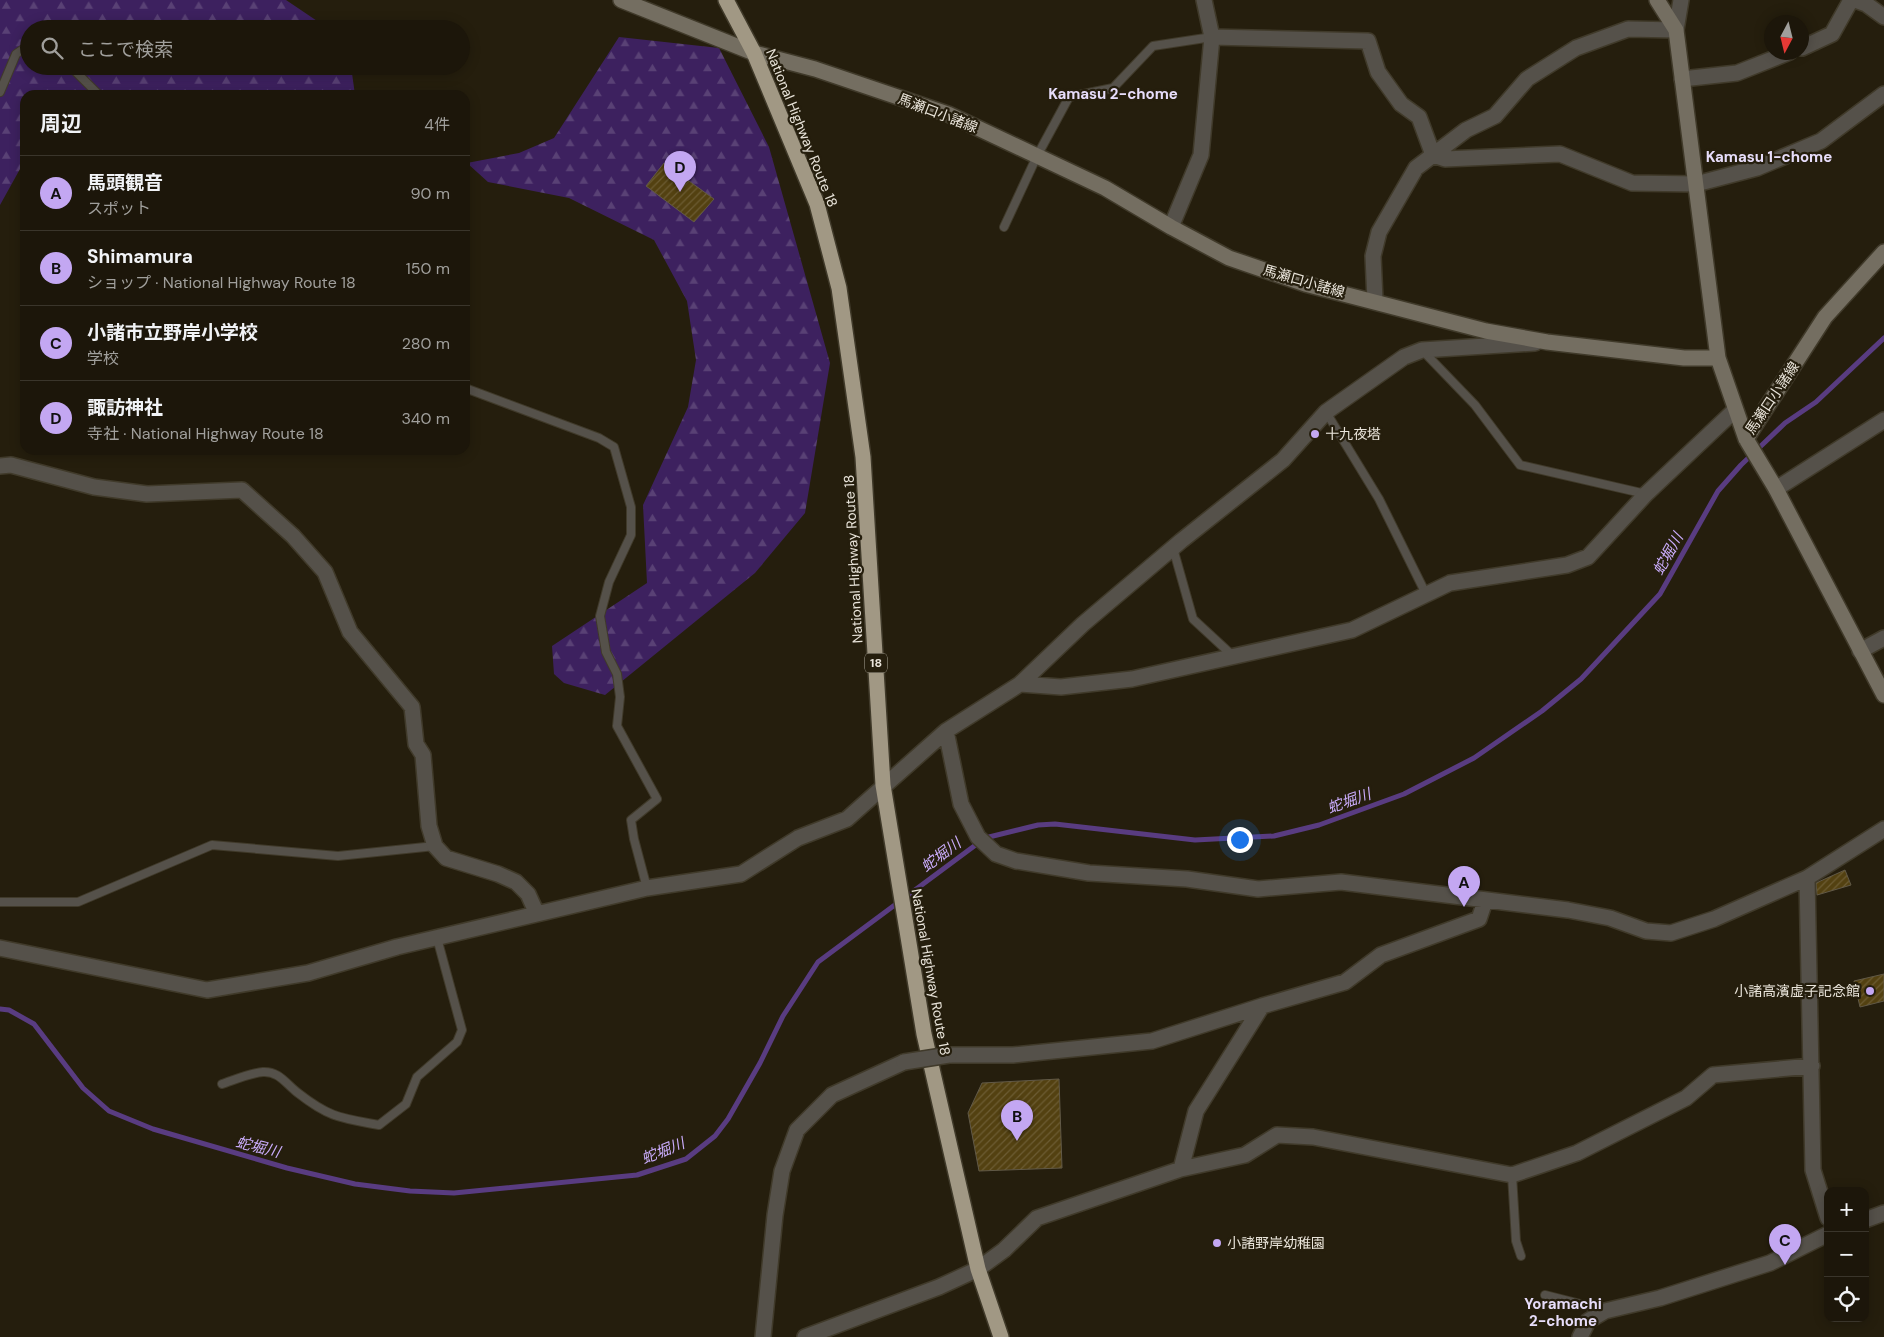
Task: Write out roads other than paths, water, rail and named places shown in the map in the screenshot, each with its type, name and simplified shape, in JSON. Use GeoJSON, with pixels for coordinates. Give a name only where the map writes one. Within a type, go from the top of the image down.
{"type":"FeatureCollection","features":[{"type":"Feature","properties":{"kind":"highway","name":"National Highway Route 18"},"geometry":{"type":"LineString","coordinates":[[726,0],[754,53],[817,204],[839,288],[863,457],[883,785],[924,1034],[978,1269],[1001,1337]]}},
{"type":"Feature","properties":{"kind":"main road","name":"馬瀬口小諸線"},"geometry":{"type":"LineString","coordinates":[[621,0],[754,53],[815,69],[948,114],[1105,188],[1171,227],[1229,258],[1305,284],[1375,300],[1486,331],[1547,342],[1684,358],[1718,358],[1746,439]]}},
{"type":"Feature","properties":{"kind":"main road"},"geometry":{"type":"LineString","coordinates":[[1657,0],[1676,30],[1718,358]]}},
{"type":"Feature","properties":{"kind":"main road","name":"馬瀬口小諸線"},"geometry":{"type":"LineString","coordinates":[[1746,439],[1825,317],[1884,252]]}},
{"type":"Feature","properties":{"kind":"main road"},"geometry":{"type":"LineString","coordinates":[[1746,439],[1776,488],[1884,695]]}},
{"type":"Feature","properties":{"kind":"street"},"geometry":{"type":"LineString","coordinates":[[1171,227],[1201,155],[1212,37],[1204,0]]}},
{"type":"Feature","properties":{"kind":"street"},"geometry":{"type":"LineString","coordinates":[[1375,300],[1373,256],[1379,232],[1416,168],[1466,130],[1495,116],[1527,79],[1576,48],[1628,29],[1676,30],[1681,0]]}},
{"type":"Feature","properties":{"kind":"street"},"geometry":{"type":"LineString","coordinates":[[1809,45],[1832,34],[1851,0]]}},
{"type":"Feature","properties":{"kind":"street"},"geometry":{"type":"LineString","coordinates":[[1855,0],[1866,4],[1884,17]]}},
{"type":"Feature","properties":{"kind":"street"},"geometry":{"type":"LineString","coordinates":[[1212,37],[1368,41],[1378,72],[1400,104],[1419,117],[1433,155]]}},
{"type":"Feature","properties":{"kind":"street"},"geometry":{"type":"LineString","coordinates":[[1682,79],[1737,73],[1770,60]]}},
{"type":"Feature","properties":{"kind":"street"},"geometry":{"type":"LineString","coordinates":[[1433,155],[1445,159],[1560,154],[1632,183],[1696,184],[1757,168],[1821,142],[1884,94]]}},
{"type":"Feature","properties":{"kind":"street"},"geometry":{"type":"LineString","coordinates":[[0,948],[207,990],[308,973],[437,938],[647,888],[741,874],[798,838],[846,819],[946,731],[1020,684],[1084,624],[1173,548],[1283,460],[1326,412],[1404,357],[1422,350],[1547,342]]}},
{"type":"Feature","properties":{"kind":"street"},"geometry":{"type":"LineString","coordinates":[[1020,684],[1061,687],[1132,679],[1352,630],[1427,596],[1450,583],[1567,565],[1588,556],[1646,494],[1735,410]]}},
{"type":"Feature","properties":{"kind":"street"},"geometry":{"type":"LineString","coordinates":[[1776,488],[1884,420]]}},
{"type":"Feature","properties":{"kind":"street"},"geometry":{"type":"LineString","coordinates":[[0,466],[11,465],[94,487],[147,494],[242,490],[293,536],[325,572],[350,632],[412,707],[416,744],[423,755],[429,826],[435,846],[446,858],[498,874],[516,882],[528,894],[537,914]]}},
{"type":"Feature","properties":{"kind":"street"},"geometry":{"type":"LineString","coordinates":[[1860,651],[1884,638]]}},
{"type":"Feature","properties":{"kind":"street"},"geometry":{"type":"LineString","coordinates":[[946,731],[961,804],[978,837],[996,854],[1016,861],[1089,873],[1186,879],[1258,888],[1341,882],[1486,902],[1568,910],[1610,918],[1646,932],[1670,933],[1714,919],[1807,878],[1884,828]]}},
{"type":"Feature","properties":{"kind":"street"},"geometry":{"type":"LineString","coordinates":[[1807,878],[1813,1170],[1824,1205]]}},
{"type":"Feature","properties":{"kind":"street"},"geometry":{"type":"LineString","coordinates":[[763,1337],[775,1215],[782,1171],[797,1130],[832,1095],[904,1062],[949,1055],[1013,1055],[1152,1041],[1345,982],[1381,955],[1478,920],[1486,902]]}},
{"type":"Feature","properties":{"kind":"street"},"geometry":{"type":"LineString","coordinates":[[1181,1169],[1196,1111],[1262,1006]]}},
{"type":"Feature","properties":{"kind":"street"},"geometry":{"type":"LineString","coordinates":[[805,1337],[939,1287],[978,1269],[1004,1250],[1037,1218],[1181,1169],[1245,1155],[1277,1136],[1313,1137],[1512,1175],[1577,1153],[1686,1098],[1713,1075],[1812,1066]]}},
{"type":"Feature","properties":{"kind":"street"},"geometry":{"type":"LineString","coordinates":[[1869,1219],[1884,1213]]}},
{"type":"Feature","properties":{"kind":"street"},"geometry":{"type":"LineString","coordinates":[[1580,1337],[1588,1321],[1605,1311],[1660,1298],[1770,1263],[1824,1236]]}},
{"type":"Feature","properties":{"kind":"lane"},"geometry":{"type":"LineString","coordinates":[[1004,226],[1037,156],[1069,97],[1113,88],[1153,46],[1212,37]]}},
{"type":"Feature","properties":{"kind":"lane"},"geometry":{"type":"LineString","coordinates":[[0,92],[16,54],[20,51]]}},
{"type":"Feature","properties":{"kind":"lane"},"geometry":{"type":"LineString","coordinates":[[79,75],[94,90]]}},
{"type":"Feature","properties":{"kind":"lane"},"geometry":{"type":"LineString","coordinates":[[1422,350],[1476,405],[1520,465],[1646,494]]}},
{"type":"Feature","properties":{"kind":"lane"},"geometry":{"type":"LineString","coordinates":[[470,390],[599,438],[614,447],[631,507],[631,535],[609,582],[600,616],[606,652],[617,674],[620,697],[617,726],[657,799],[631,820],[647,888]]}},
{"type":"Feature","properties":{"kind":"lane"},"geometry":{"type":"LineString","coordinates":[[1326,412],[1379,499],[1427,596]]}},
{"type":"Feature","properties":{"kind":"lane"},"geometry":{"type":"LineString","coordinates":[[1173,548],[1193,619],[1233,656]]}},
{"type":"Feature","properties":{"kind":"lane"},"geometry":{"type":"LineString","coordinates":[[0,902],[78,902],[212,845],[338,856],[435,846]]}},
{"type":"Feature","properties":{"kind":"lane"},"geometry":{"type":"LineString","coordinates":[[222,1084],[263,1072],[279,1075],[314,1105],[335,1118],[379,1125],[406,1104],[417,1077],[457,1042],[462,1030],[437,938]]}},
{"type":"Feature","properties":{"kind":"lane"},"geometry":{"type":"LineString","coordinates":[[1512,1175],[1516,1241],[1521,1256]]}},
{"type":"Feature","properties":{"kind":"lane"},"geometry":{"type":"LineString","coordinates":[[1545,1295],[1605,1311]]}},
{"type":"Feature","properties":{"kind":"waterway","name":"蛇堀川"},"geometry":{"type":"LineString","coordinates":[[0,1009],[9,1010],[34,1024],[83,1088],[109,1111],[153,1129],[287,1168],[355,1184],[410,1191],[454,1193],[637,1175],[686,1159],[715,1136],[728,1119],[760,1063],[783,1016],[818,962],[985,838],[1038,825],[1055,824],[1195,840],[1274,836],[1319,825],[1404,794],[1474,758],[1542,711],[1581,679],[1660,594],[1718,491],[1741,465],[1785,423],[1816,402],[1884,338]]}},
{"type":"Feature","properties":{"kind":"place","name":"諏訪神社"},"geometry":{"type":"Point","coordinates":[680,192]}},
{"type":"Feature","properties":{"kind":"place","name":"十九夜塔"},"geometry":{"type":"Point","coordinates":[1315,434]}},
{"type":"Feature","properties":{"kind":"place","name":"馬頭観音"},"geometry":{"type":"Point","coordinates":[1464,907]}},
{"type":"Feature","properties":{"kind":"place","name":"小諸高濱虚子記念館"},"geometry":{"type":"Point","coordinates":[1870,991]}},
{"type":"Feature","properties":{"kind":"place","name":"Shimamura"},"geometry":{"type":"Point","coordinates":[1017,1141]}},
{"type":"Feature","properties":{"kind":"place","name":"小諸野岸幼稚園"},"geometry":{"type":"Point","coordinates":[1217,1243]}},
{"type":"Feature","properties":{"kind":"place","name":"小諸市立野岸小学校"},"geometry":{"type":"Point","coordinates":[1785,1265]}},
{"type":"Feature","properties":{"kind":"district","name":"Kamasu 2-chome"},"geometry":{"type":"Point","coordinates":[1113,94]}},
{"type":"Feature","properties":{"kind":"district","name":"Kamasu 1-chome"},"geometry":{"type":"Point","coordinates":[1769,157]}},
{"type":"Feature","properties":{"kind":"district","name":"Yoramachi 2-chome"},"geometry":{"type":"Point","coordinates":[1563,1312]}}]}
